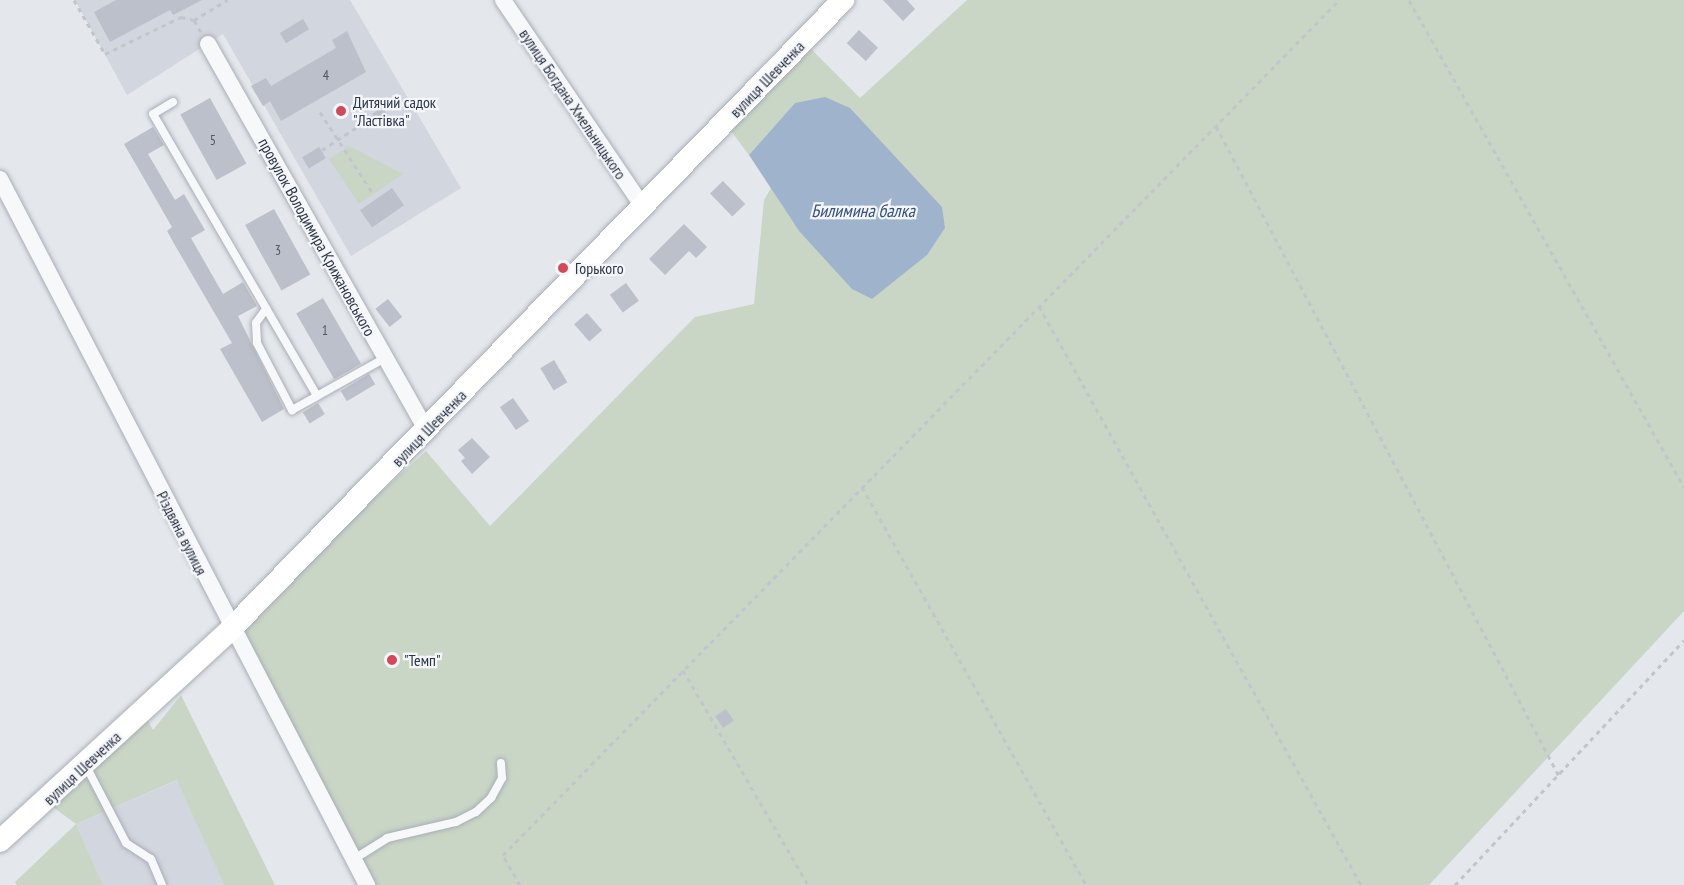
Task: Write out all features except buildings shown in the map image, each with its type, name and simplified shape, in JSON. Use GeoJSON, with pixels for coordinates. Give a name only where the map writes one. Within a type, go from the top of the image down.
{"type":"FeatureCollection","features":[{"type":"Feature","properties":{"kind":"street","name":"вулиця Богдана Хмельницького"},"geometry":{"type":"LineString","coordinates":[[503,0],[643,207]]}},
{"type":"Feature","properties":{"kind":"street","name":"вулиця Шевченка"},"geometry":{"type":"LineString","coordinates":[[0,841],[86,766],[231,629],[843,0]]}},
{"type":"Feature","properties":{"kind":"street","name":"провулок Володимира Крижановського"},"geometry":{"type":"LineString","coordinates":[[208,44],[426,430]]}},
{"type":"Feature","properties":{"kind":"street","name":"Різдвяна вулиця"},"geometry":{"type":"LineString","coordinates":[[0,180],[231,629],[367,885]]}},
{"type":"Feature","properties":{"kind":"lane"},"geometry":{"type":"LineString","coordinates":[[173,102],[153,114],[317,396]]}},
{"type":"Feature","properties":{"kind":"lane"},"geometry":{"type":"LineString","coordinates":[[266,309],[256,323],[257,343],[292,410],[385,358]]}},
{"type":"Feature","properties":{"kind":"lane"},"geometry":{"type":"LineString","coordinates":[[354,859],[387,838],[456,822],[476,812],[491,798],[502,778],[501,763]]}},
{"type":"Feature","properties":{"kind":"lane"},"geometry":{"type":"LineString","coordinates":[[86,766],[126,843],[151,859],[162,885]]}},
{"type":"Feature","properties":{"kind":"path"},"geometry":{"type":"LineString","coordinates":[[75,0],[105,54],[181,17],[194,20],[227,0]]}},
{"type":"Feature","properties":{"kind":"path"},"geometry":{"type":"LineString","coordinates":[[520,885],[503,855],[1339,0]]}},
{"type":"Feature","properties":{"kind":"path"},"geometry":{"type":"LineString","coordinates":[[1408,0],[1684,488]]}},
{"type":"Feature","properties":{"kind":"path"},"geometry":{"type":"LineString","coordinates":[[194,20],[208,44]]}},
{"type":"Feature","properties":{"kind":"path"},"geometry":{"type":"LineString","coordinates":[[320,112],[374,195]]}},
{"type":"Feature","properties":{"kind":"path"},"geometry":{"type":"LineString","coordinates":[[322,150],[375,116]]}},
{"type":"Feature","properties":{"kind":"path"},"geometry":{"type":"LineString","coordinates":[[1216,126],[1559,776]]}},
{"type":"Feature","properties":{"kind":"path"},"geometry":{"type":"LineString","coordinates":[[1039,306],[1361,885]]}},
{"type":"Feature","properties":{"kind":"path"},"geometry":{"type":"LineString","coordinates":[[862,488],[1086,885]]}},
{"type":"Feature","properties":{"kind":"path"},"geometry":{"type":"LineString","coordinates":[[1455,885],[1684,640]]}},
{"type":"Feature","properties":{"kind":"path"},"geometry":{"type":"LineString","coordinates":[[683,670],[808,885]]}},
{"type":"Feature","properties":{"kind":"shaded area","name":"Дитячий садок \"Ластівка\""},"geometry":{"type":"Polygon","coordinates":[[[75,0],[350,0],[461,188],[351,256],[223,34],[127,95],[75,0]]]}},
{"type":"Feature","properties":{"kind":"shaded area"},"geometry":{"type":"Polygon","coordinates":[[[178,780],[224,885],[103,885],[76,824],[178,780]]]}},
{"type":"Feature","properties":{"kind":"green space"},"geometry":{"type":"Polygon","coordinates":[[[967,0],[1684,0],[1684,611],[1429,885],[367,885],[231,629],[426,451],[490,526],[695,317],[754,304],[764,200],[771,188],[799,231],[795,103],[749,155],[731,131],[811,49],[860,98],[967,0]]]}},
{"type":"Feature","properties":{"kind":"green space"},"geometry":{"type":"Polygon","coordinates":[[[349,146],[403,174],[359,204],[329,159],[349,146]]]}},
{"type":"Feature","properties":{"kind":"green space"},"geometry":{"type":"Polygon","coordinates":[[[181,695],[275,885],[224,885],[177,780],[76,824],[46,802],[143,712],[153,730],[181,695]]]}},
{"type":"Feature","properties":{"kind":"green space"},"geometry":{"type":"Polygon","coordinates":[[[76,824],[103,885],[17,885],[15,882],[76,824]]]}},
{"type":"Feature","properties":{"kind":"water","name":"Билимина балка"},"geometry":{"type":"Polygon","coordinates":[[[825,97],[850,108],[942,207],[945,228],[927,255],[872,299],[852,289],[799,231],[749,155],[795,103],[825,97]]]}},
{"type":"Feature","properties":{"kind":"place","name":"Дитячий садок \"Ластівка\""},"geometry":{"type":"Point","coordinates":[341,111]}},
{"type":"Feature","properties":{"kind":"place","name":"Горького"},"geometry":{"type":"Point","coordinates":[563,268]}},
{"type":"Feature","properties":{"kind":"place","name":"\"Темп\""},"geometry":{"type":"Point","coordinates":[392,660]}}]}
